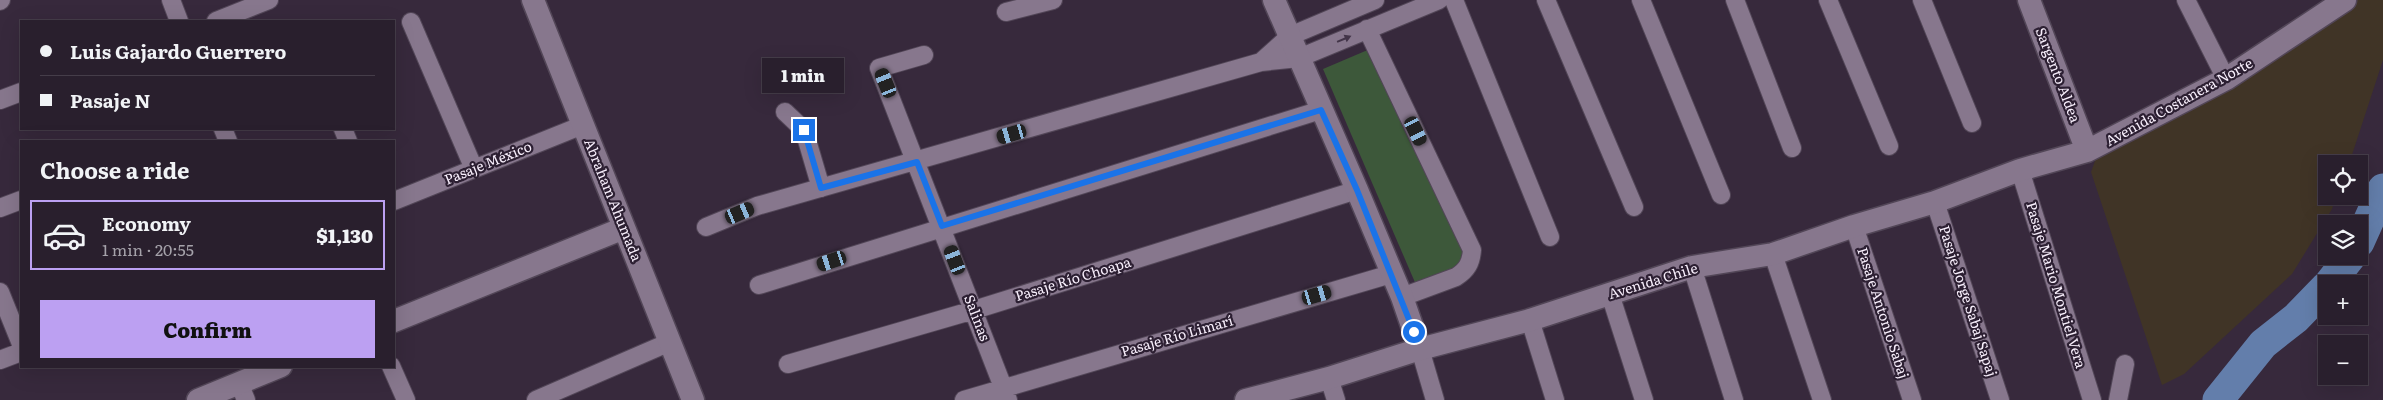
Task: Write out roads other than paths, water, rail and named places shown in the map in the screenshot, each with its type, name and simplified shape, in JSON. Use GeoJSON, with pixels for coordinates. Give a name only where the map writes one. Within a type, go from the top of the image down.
{"type":"FeatureCollection","features":[{"type":"Feature","properties":{"kind":"street"},"geometry":{"type":"LineString","coordinates":[[171,0],[178,20]]}},
{"type":"Feature","properties":{"kind":"street"},"geometry":{"type":"LineString","coordinates":[[219,20],[269,0]]}},
{"type":"Feature","properties":{"kind":"street","name":"Abraham Ahumada"},"geometry":{"type":"LineString","coordinates":[[532,0],[693,400]]}},
{"type":"Feature","properties":{"kind":"street"},"geometry":{"type":"LineString","coordinates":[[1006,12],[1053,0]]}},
{"type":"Feature","properties":{"kind":"street"},"geometry":{"type":"LineString","coordinates":[[1274,0],[1402,297],[1435,400]]}},
{"type":"Feature","properties":{"kind":"street"},"geometry":{"type":"LineString","coordinates":[[1261,62],[1290,36],[1375,0]]}},
{"type":"Feature","properties":{"kind":"street"},"geometry":{"type":"LineString","coordinates":[[706,227],[757,206],[917,162],[1261,62],[1300,58],[1439,0]]}},
{"type":"Feature","properties":{"kind":"street"},"geometry":{"type":"LineString","coordinates":[[1454,0],[1550,238]]}},
{"type":"Feature","properties":{"kind":"street"},"geometry":{"type":"LineString","coordinates":[[1546,0],[1634,207]]}},
{"type":"Feature","properties":{"kind":"street"},"geometry":{"type":"LineString","coordinates":[[1640,0],[1721,195]]}},
{"type":"Feature","properties":{"kind":"street"},"geometry":{"type":"LineString","coordinates":[[1735,0],[1792,148]]}},
{"type":"Feature","properties":{"kind":"street"},"geometry":{"type":"LineString","coordinates":[[1828,0],[1888,146]]}},
{"type":"Feature","properties":{"kind":"street"},"geometry":{"type":"LineString","coordinates":[[1922,0],[1972,123]]}},
{"type":"Feature","properties":{"kind":"street","name":"Sargento Aldea"},"geometry":{"type":"LineString","coordinates":[[2029,0],[2087,151]]}},
{"type":"Feature","properties":{"kind":"street"},"geometry":{"type":"LineString","coordinates":[[2186,0],[2226,79]]}},
{"type":"Feature","properties":{"kind":"street","name":"Avenida Costanera Norte"},"geometry":{"type":"LineString","coordinates":[[2087,151],[2226,79],[2339,2]]}},
{"type":"Feature","properties":{"kind":"street"},"geometry":{"type":"LineString","coordinates":[[412,22],[474,169]]}},
{"type":"Feature","properties":{"kind":"street"},"geometry":{"type":"LineString","coordinates":[[1367,29],[1472,250],[1469,264],[1464,272],[1402,297]]}},
{"type":"Feature","properties":{"kind":"street","name":"Salinas"},"geometry":{"type":"LineString","coordinates":[[924,55],[879,68],[1006,393]]}},
{"type":"Feature","properties":{"kind":"street"},"geometry":{"type":"LineString","coordinates":[[0,100],[20,92]]}},
{"type":"Feature","properties":{"kind":"street"},"geometry":{"type":"LineString","coordinates":[[758,285],[942,226],[1321,110]]}},
{"type":"Feature","properties":{"kind":"street"},"geometry":{"type":"LineString","coordinates":[[785,112],[804,130],[821,188]]}},
{"type":"Feature","properties":{"kind":"street","name":"Pasaje México"},"geometry":{"type":"LineString","coordinates":[[395,201],[583,125]]}},
{"type":"Feature","properties":{"kind":"street","name":"Avenida Chile"},"geometry":{"type":"LineString","coordinates":[[1247,400],[1530,320],[1692,267],[1773,254],[1854,226],[1935,202],[2020,170],[2087,151]]}},
{"type":"Feature","properties":{"kind":"street","name":"Pasaje Mario Montiel Vera"},"geometry":{"type":"LineString","coordinates":[[2020,170],[2092,400]]}},
{"type":"Feature","properties":{"kind":"street","name":"Pasaje Río Choapa"},"geometry":{"type":"LineString","coordinates":[[788,364],[974,310],[1357,190]]}},
{"type":"Feature","properties":{"kind":"street"},"geometry":{"type":"LineString","coordinates":[[0,208],[20,200]]}},
{"type":"Feature","properties":{"kind":"street","name":"Pasaje Jorge Sabaj Sapaj"},"geometry":{"type":"LineString","coordinates":[[1935,202],[2000,400]]}},
{"type":"Feature","properties":{"kind":"street","name":"Pasaje Antonio Sabaj"},"geometry":{"type":"LineString","coordinates":[[1854,226],[1912,400]]}},
{"type":"Feature","properties":{"kind":"street"},"geometry":{"type":"LineString","coordinates":[[395,321],[624,228]]}},
{"type":"Feature","properties":{"kind":"street"},"geometry":{"type":"LineString","coordinates":[[1773,254],[1822,400]]}},
{"type":"Feature","properties":{"kind":"street"},"geometry":{"type":"LineString","coordinates":[[1692,267],[1734,400]]}},
{"type":"Feature","properties":{"kind":"street","name":"Pasaje Río Limarí"},"geometry":{"type":"LineString","coordinates":[[964,400],[1006,393],[1391,274]]}},
{"type":"Feature","properties":{"kind":"street"},"geometry":{"type":"LineString","coordinates":[[0,292],[20,342]]}},
{"type":"Feature","properties":{"kind":"street"},"geometry":{"type":"LineString","coordinates":[[1610,294],[1644,400]]}},
{"type":"Feature","properties":{"kind":"street"},"geometry":{"type":"LineString","coordinates":[[1530,320],[1555,400]]}},
{"type":"Feature","properties":{"kind":"street"},"geometry":{"type":"LineString","coordinates":[[536,400],[670,342]]}},
{"type":"Feature","properties":{"kind":"street"},"geometry":{"type":"LineString","coordinates":[[0,360],[20,352]]}},
{"type":"Feature","properties":{"kind":"street"},"geometry":{"type":"LineString","coordinates":[[2118,400],[2125,364]]}},
{"type":"Feature","properties":{"kind":"street"},"geometry":{"type":"LineString","coordinates":[[198,400],[242,392],[278,368]]}},
{"type":"Feature","properties":{"kind":"street"},"geometry":{"type":"LineString","coordinates":[[393,368],[406,400]]}},
{"type":"Feature","properties":{"kind":"street"},"geometry":{"type":"LineString","coordinates":[[1329,378],[1336,400]]}},
{"type":"Feature","properties":{"kind":"waterway"},"geometry":{"type":"LineString","coordinates":[[2368,222],[2383,189]]}},
{"type":"Feature","properties":{"kind":"waterway"},"geometry":{"type":"LineString","coordinates":[[2336,275],[2344,265]]}},
{"type":"Feature","properties":{"kind":"waterway"},"geometry":{"type":"LineString","coordinates":[[2218,400],[2263,344],[2296,318],[2318,295]]}}]}
